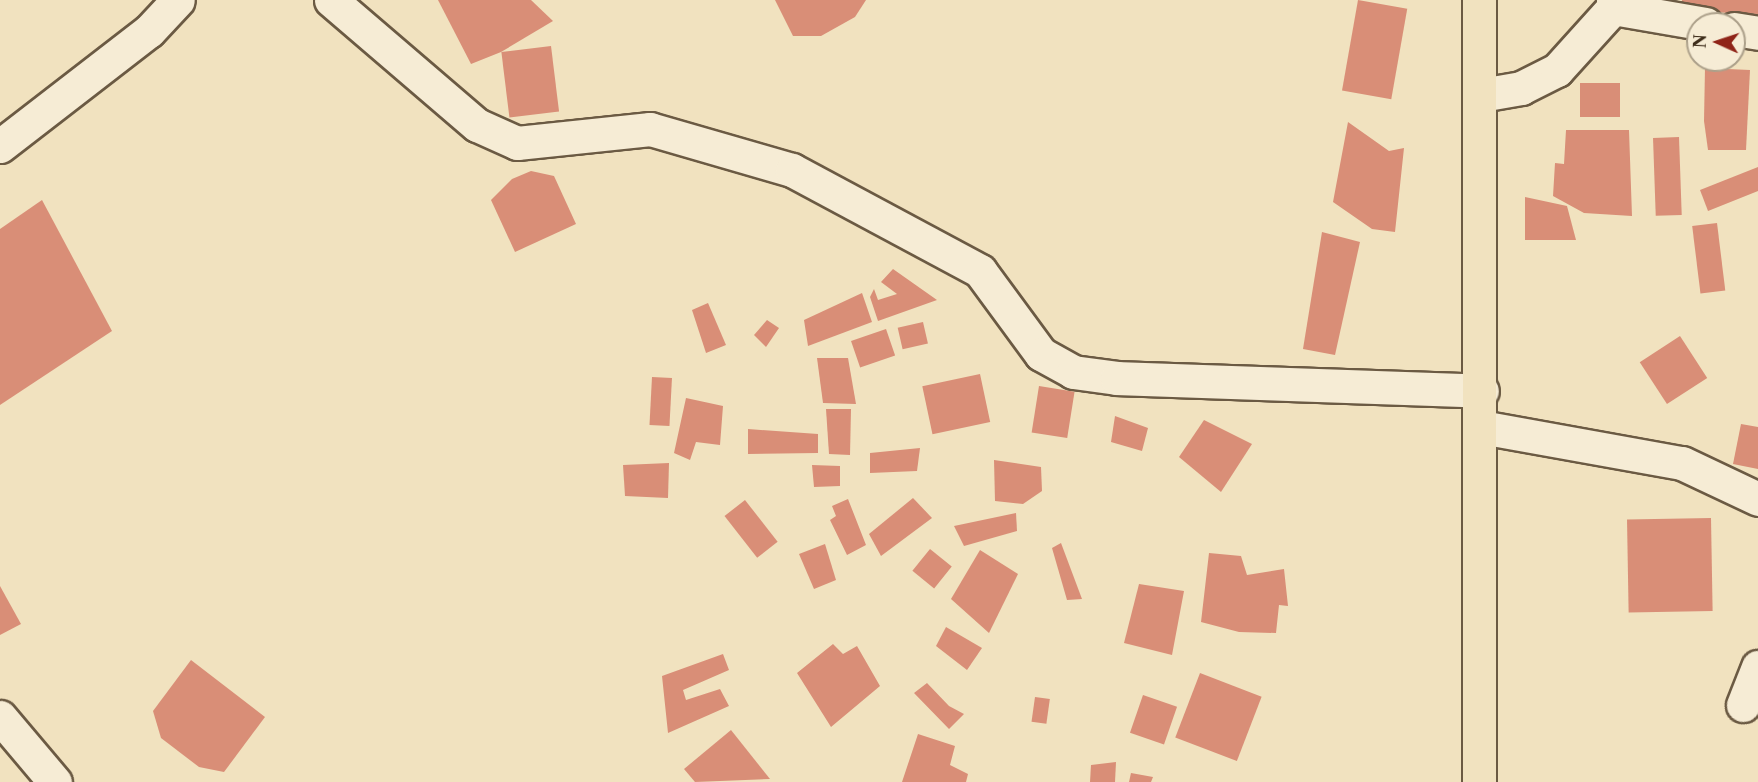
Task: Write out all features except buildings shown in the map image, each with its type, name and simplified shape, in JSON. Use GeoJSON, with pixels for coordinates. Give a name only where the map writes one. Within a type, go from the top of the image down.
{"type":"FeatureCollection","features":[{"type":"Feature","properties":{"kind":"main road"},"geometry":{"type":"LineString","coordinates":[[1479,0],[1482,391],[1479,782]]}},
{"type":"Feature","properties":{"kind":"street"},"geometry":{"type":"LineString","coordinates":[[0,146],[149,31],[178,0]]}},
{"type":"Feature","properties":{"kind":"street"},"geometry":{"type":"LineString","coordinates":[[331,0],[477,125],[517,143],[650,129],[792,170],[980,271],[1041,354],[1073,372],[1117,378],[1482,391]]}},
{"type":"Feature","properties":{"kind":"street"},"geometry":{"type":"LineString","coordinates":[[1481,95],[1521,88],[1557,70],[1613,4],[1686,20]]}},
{"type":"Feature","properties":{"kind":"street"},"geometry":{"type":"LineString","coordinates":[[1481,427],[1682,463],[1758,499]]}},
{"type":"Feature","properties":{"kind":"street"},"geometry":{"type":"LineString","coordinates":[[1743,705],[1758,667]]}},
{"type":"Feature","properties":{"kind":"street"},"geometry":{"type":"LineString","coordinates":[[0,717],[55,782]]}}]}
